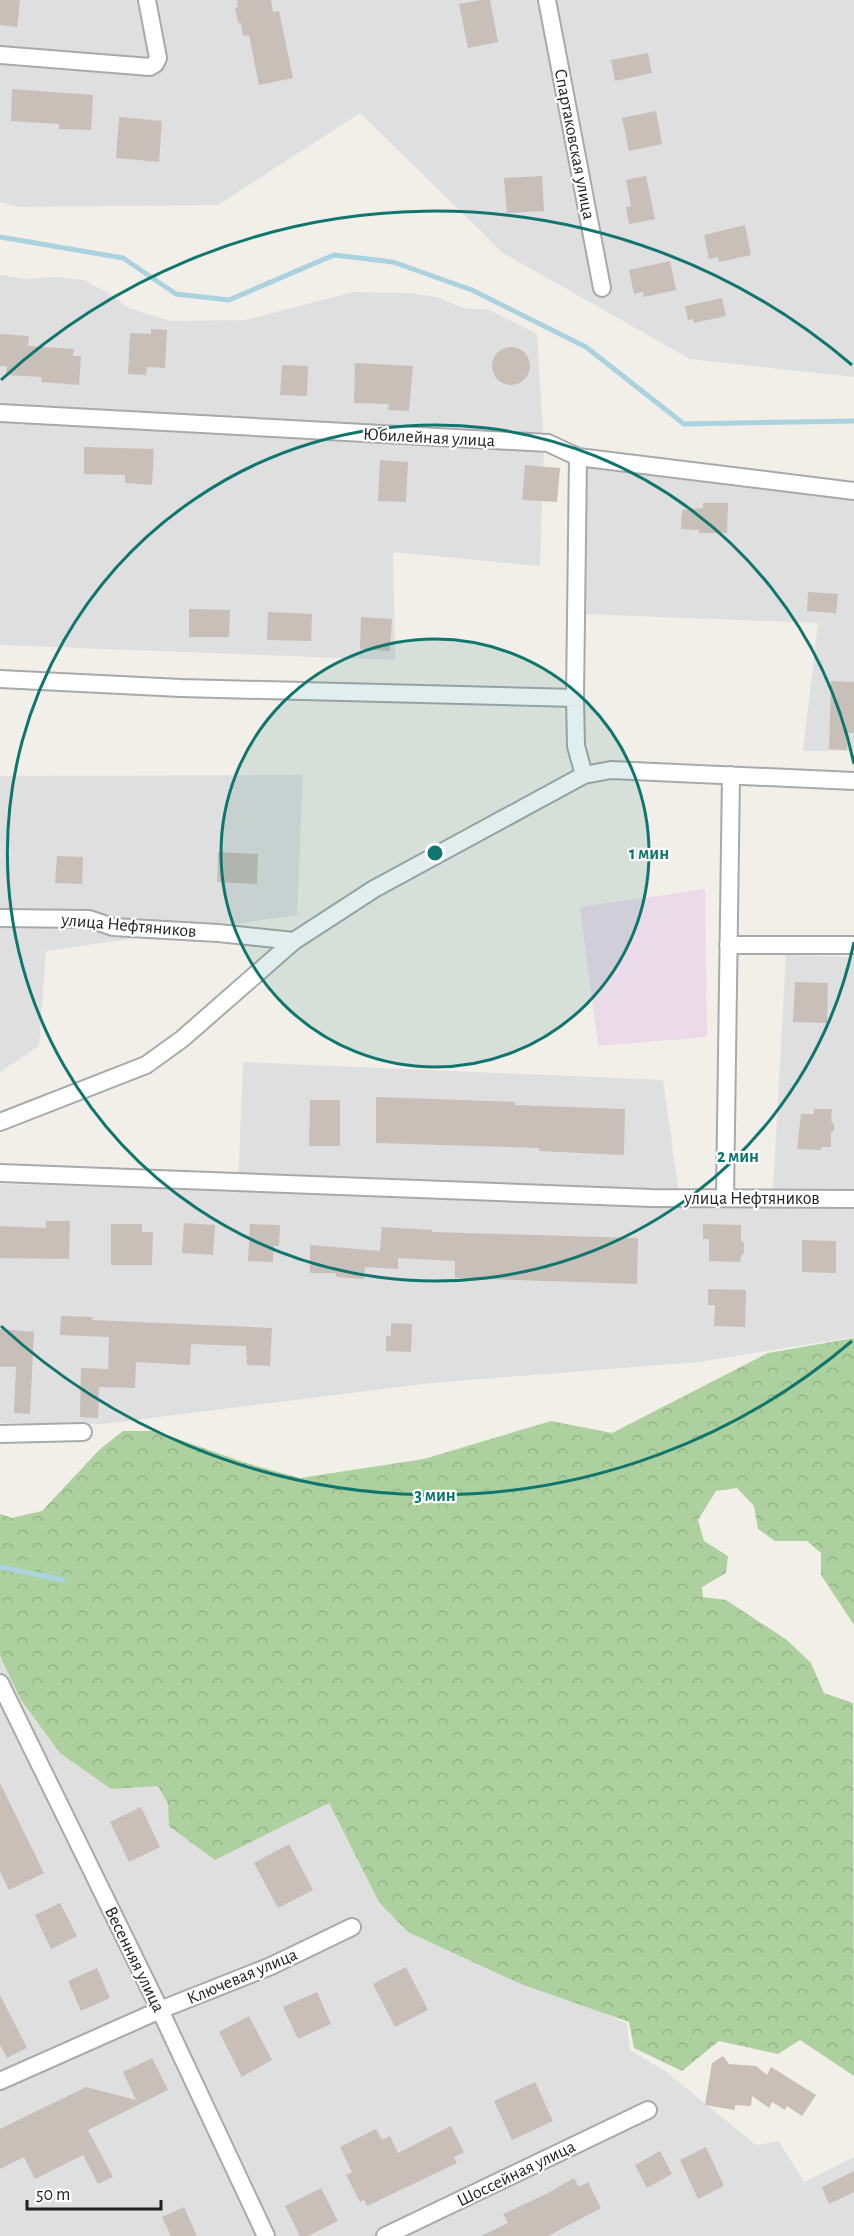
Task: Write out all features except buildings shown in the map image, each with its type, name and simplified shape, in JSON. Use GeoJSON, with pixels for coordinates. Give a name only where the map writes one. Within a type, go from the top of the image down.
{"type":"FeatureCollection","features":[{"type":"Feature","properties":{"kind":"street"},"geometry":{"type":"LineString","coordinates":[[0,55],[150,67],[158,58],[147,0]]}},
{"type":"Feature","properties":{"kind":"street","name":"Спартаковская улица"},"geometry":{"type":"LineString","coordinates":[[548,0],[602,288]]}},
{"type":"Feature","properties":{"kind":"street","name":"Юбилейная улица"},"geometry":{"type":"LineString","coordinates":[[0,413],[548,443],[578,457],[854,491]]}},
{"type":"Feature","properties":{"kind":"street"},"geometry":{"type":"LineString","coordinates":[[578,457],[576,746],[584,775]]}},
{"type":"Feature","properties":{"kind":"street"},"geometry":{"type":"LineString","coordinates":[[0,679],[181,688],[576,699]]}},
{"type":"Feature","properties":{"kind":"street"},"geometry":{"type":"LineString","coordinates":[[0,1122],[146,1065],[182,1039],[294,941],[375,889],[584,775],[611,770],[854,781]]}},
{"type":"Feature","properties":{"kind":"street"},"geometry":{"type":"LineString","coordinates":[[725,1197],[731,775]]}},
{"type":"Feature","properties":{"kind":"street","name":"улица Нефтяников"},"geometry":{"type":"LineString","coordinates":[[0,918],[89,919],[113,927],[218,933],[294,941]]}},
{"type":"Feature","properties":{"kind":"street"},"geometry":{"type":"LineString","coordinates":[[729,945],[854,945]]}},
{"type":"Feature","properties":{"kind":"street","name":"улица Нефтяников"},"geometry":{"type":"LineString","coordinates":[[0,1173],[651,1198],[854,1199]]}},
{"type":"Feature","properties":{"kind":"street"},"geometry":{"type":"LineString","coordinates":[[0,1434],[83,1432]]}},
{"type":"Feature","properties":{"kind":"street","name":"Весенняя улица"},"geometry":{"type":"LineString","coordinates":[[0,1683],[160,2010],[266,2236]]}},
{"type":"Feature","properties":{"kind":"street","name":"Ключевая улица"},"geometry":{"type":"LineString","coordinates":[[0,2081],[160,2010],[271,1966],[351,1928]]}},
{"type":"Feature","properties":{"kind":"street","name":"Шоссейная улица"},"geometry":{"type":"LineString","coordinates":[[385,2236],[648,2110]]}},
{"type":"Feature","properties":{"kind":"shaded area"},"geometry":{"type":"Polygon","coordinates":[[[0,0],[854,0],[854,377],[690,359],[503,253],[360,113],[218,205],[19,207],[0,202],[0,0]]]}},
{"type":"Feature","properties":{"kind":"shaded area"},"geometry":{"type":"Polygon","coordinates":[[[0,275],[26,279],[55,277],[84,280],[129,308],[170,321],[245,320],[353,292],[410,293],[437,297],[463,308],[489,310],[537,334],[544,447],[540,566],[393,552],[395,660],[0,645],[0,275]]]}},
{"type":"Feature","properties":{"kind":"shaded area"},"geometry":{"type":"Polygon","coordinates":[[[583,462],[854,492],[854,751],[803,751],[818,623],[583,614],[583,462]]]}},
{"type":"Feature","properties":{"kind":"shaded area"},"geometry":{"type":"Polygon","coordinates":[[[303,775],[297,915],[46,951],[39,1046],[0,1072],[0,776],[303,775]]]}},
{"type":"Feature","properties":{"kind":"shaded area"},"geometry":{"type":"Polygon","coordinates":[[[705,889],[707,1037],[598,1046],[580,907],[705,889]]]}},
{"type":"Feature","properties":{"kind":"shaded area"},"geometry":{"type":"Polygon","coordinates":[[[786,955],[854,957],[854,1337],[699,1362],[432,1383],[103,1424],[0,1423],[0,1184],[238,1190],[243,1062],[663,1080],[681,1208],[772,1207],[786,955]]]}},
{"type":"Feature","properties":{"kind":"shaded area"},"geometry":{"type":"Polygon","coordinates":[[[0,1659],[329,1803],[379,1902],[627,2024],[630,2050],[665,2071],[756,2145],[779,2141],[804,2182],[854,2157],[854,2236],[0,2236],[0,1659]]]}},
{"type":"Feature","properties":{"kind":"green space"},"geometry":{"type":"Polygon","coordinates":[[[854,1338],[854,1625],[821,1575],[821,1553],[807,1541],[775,1541],[758,1529],[754,1506],[737,1488],[716,1491],[698,1520],[704,1541],[728,1556],[726,1573],[702,1587],[703,1597],[726,1600],[787,1640],[811,1663],[824,1693],[853,1703],[854,2076],[800,2040],[778,2054],[719,2041],[682,2071],[634,2048],[629,2022],[521,1984],[408,1932],[379,1902],[329,1803],[215,1860],[169,1826],[168,1804],[158,1786],[111,1789],[60,1753],[21,1700],[0,1656],[0,1514],[12,1518],[42,1511],[99,1450],[123,1431],[155,1431],[246,1463],[300,1478],[424,1459],[551,1421],[612,1433],[768,1353],[854,1338]]]}},
{"type":"Feature","properties":{"kind":"waterway"},"geometry":{"type":"LineString","coordinates":[[0,237],[123,258],[176,294],[229,300],[334,255],[393,262],[472,290],[586,347],[684,424],[854,421]]}},
{"type":"Feature","properties":{"kind":"waterway"},"geometry":{"type":"LineString","coordinates":[[0,1567],[63,1580]]}}]}
